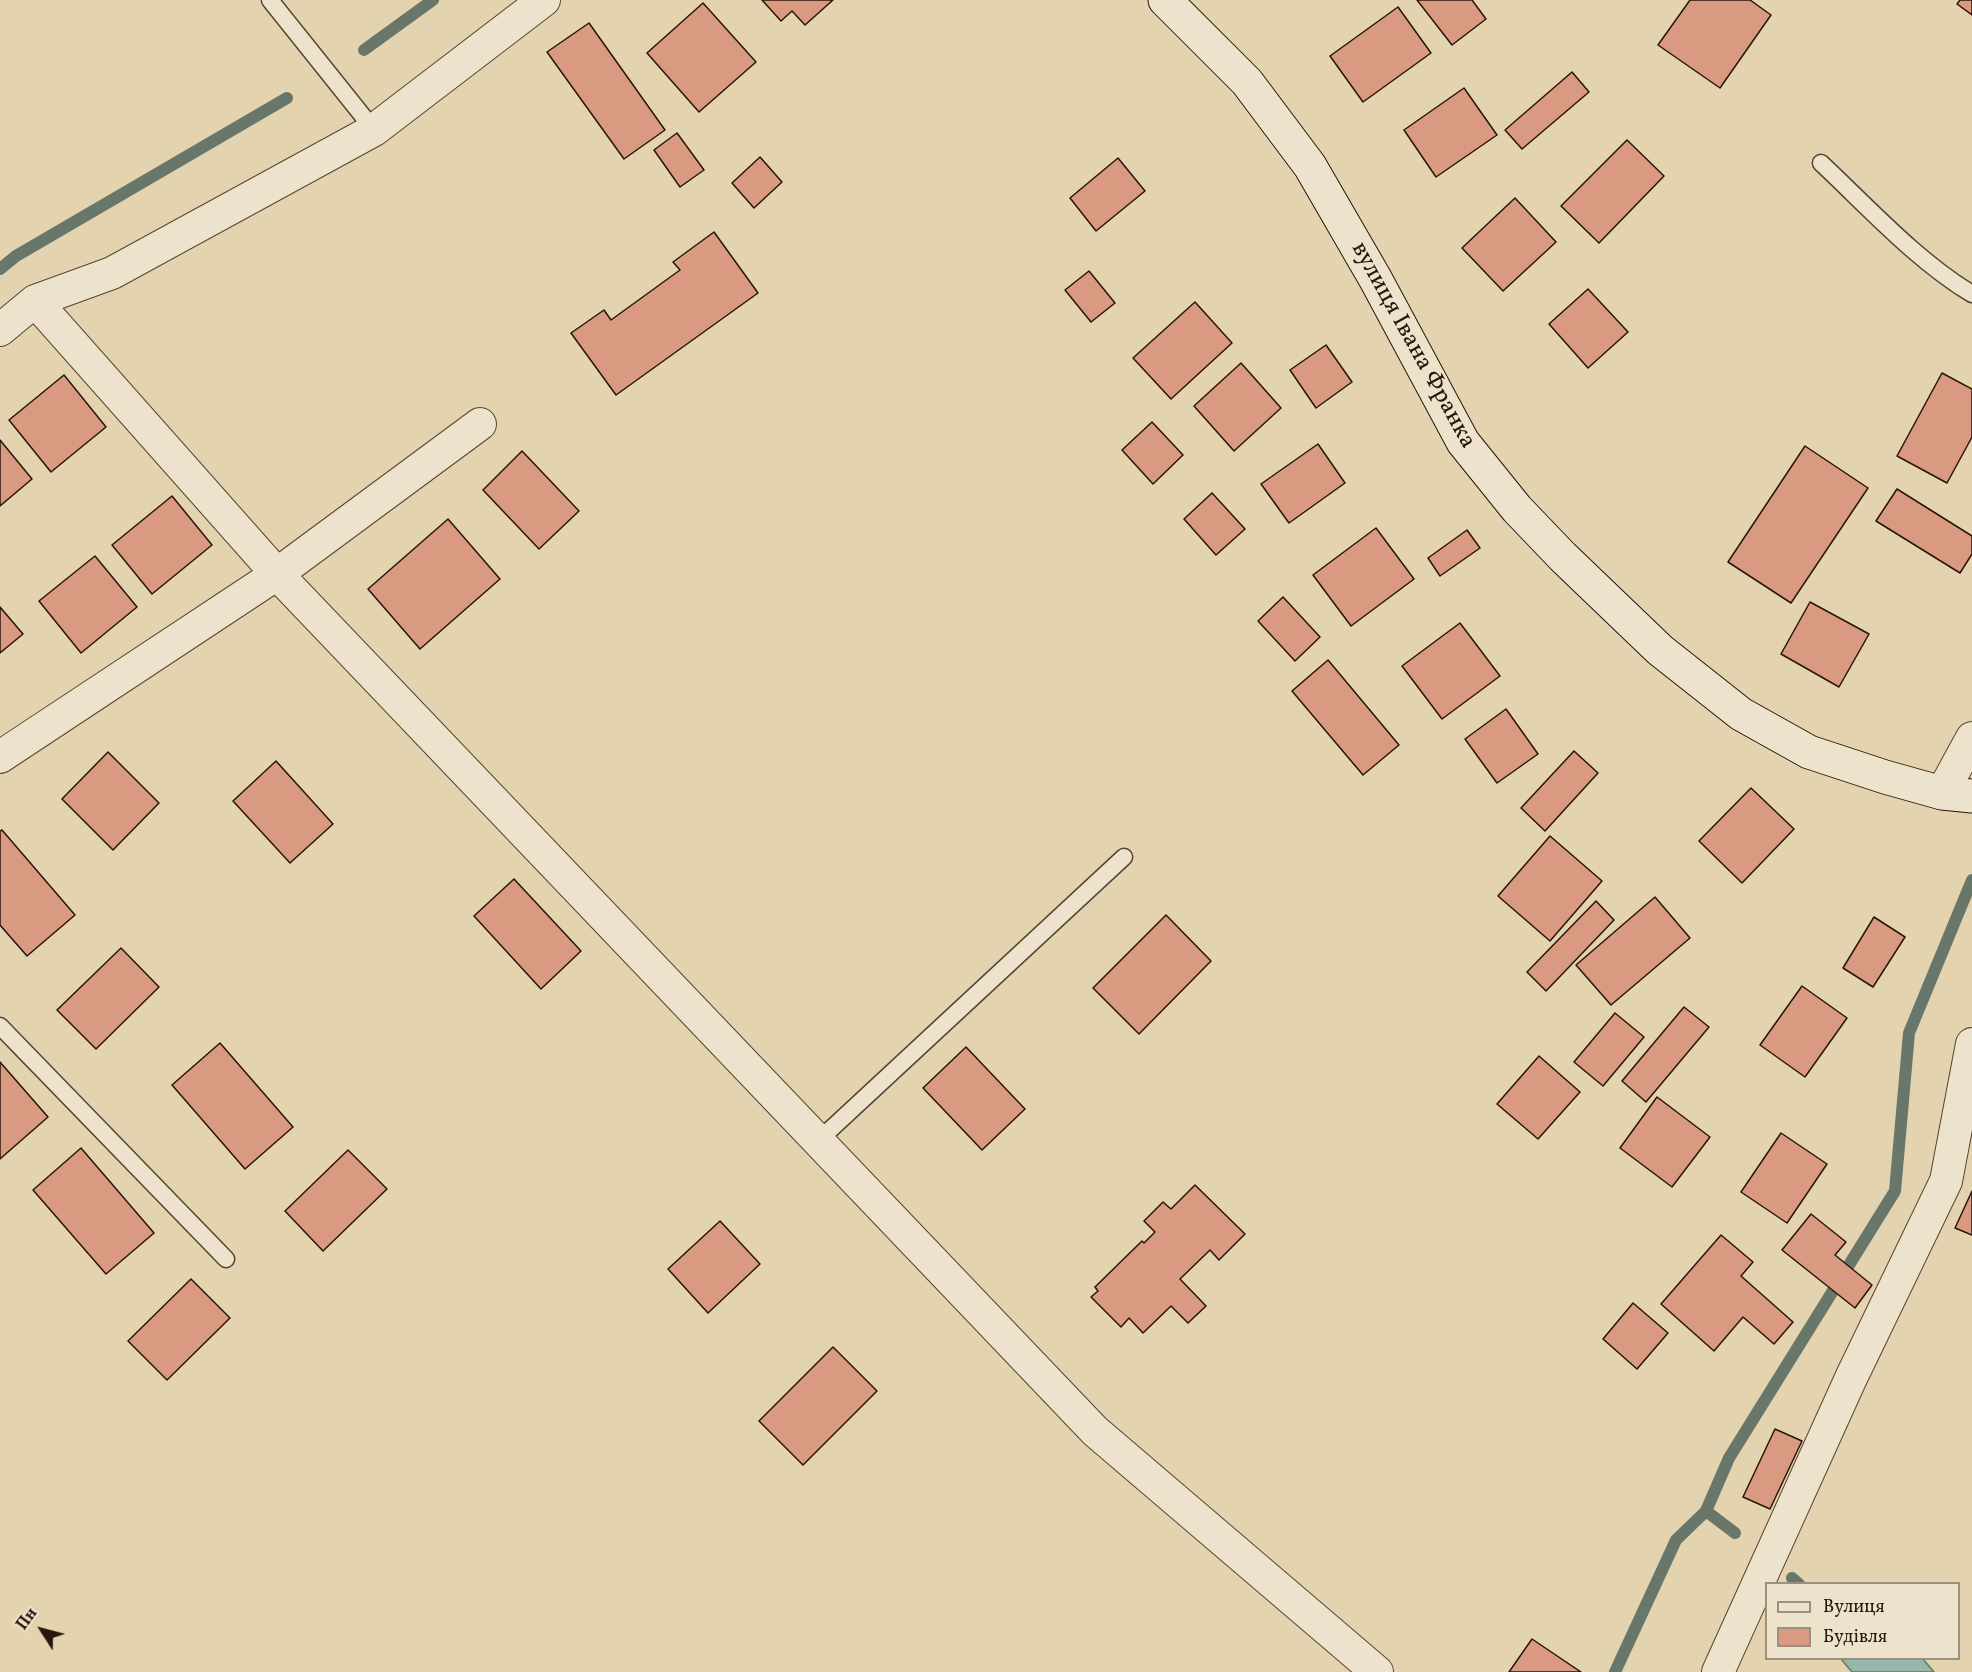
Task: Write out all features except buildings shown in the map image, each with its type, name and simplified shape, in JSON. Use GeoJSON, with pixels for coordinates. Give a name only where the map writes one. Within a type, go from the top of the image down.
{"type":"FeatureCollection","features":[{"type":"Feature","properties":{"kind":"main road","name":"вулиця Івана Франка"},"geometry":{"type":"LineString","coordinates":[[1165,0],[1247,82],[1310,166],[1376,280],[1463,442],[1518,509],[1563,557],[1660,650],[1741,714],[1809,752],[1885,777],[1957,795]]}},
{"type":"Feature","properties":{"kind":"street"},"geometry":{"type":"LineString","coordinates":[[0,330],[35,301],[112,273],[374,130],[544,0]]}},
{"type":"Feature","properties":{"kind":"street"},"geometry":{"type":"LineString","coordinates":[[35,301],[278,574],[1095,1431],[1377,1672]]}},
{"type":"Feature","properties":{"kind":"street"},"geometry":{"type":"LineString","coordinates":[[0,757],[278,574],[480,424]]}},
{"type":"Feature","properties":{"kind":"street","name":"вулиця Івана Франка"},"geometry":{"type":"LineString","coordinates":[[1957,795],[1972,738]]}},
{"type":"Feature","properties":{"kind":"street"},"geometry":{"type":"LineString","coordinates":[[1718,1672],[1851,1378],[1946,1181],[1972,1044]]}},
{"type":"Feature","properties":{"kind":"lane"},"geometry":{"type":"LineString","coordinates":[[270,0],[374,130]]}},
{"type":"Feature","properties":{"kind":"lane"},"geometry":{"type":"LineString","coordinates":[[1821,163],[1950,281],[1972,294]]}},
{"type":"Feature","properties":{"kind":"lane"},"geometry":{"type":"LineString","coordinates":[[818,1142],[1124,857]]}},
{"type":"Feature","properties":{"kind":"lane"},"geometry":{"type":"LineString","coordinates":[[0,1026],[226,1259]]}},
{"type":"Feature","properties":{"kind":"shaded area"},"geometry":{"type":"Polygon","coordinates":[[[1842,1660],[1924,1660],[1934,1672],[1852,1672],[1842,1660]]]}},
{"type":"Feature","properties":{"kind":"waterway"},"geometry":{"type":"LineString","coordinates":[[364,50],[433,0]]}},
{"type":"Feature","properties":{"kind":"waterway"},"geometry":{"type":"LineString","coordinates":[[0,269],[16,256],[287,98]]}},
{"type":"Feature","properties":{"kind":"waterway"},"geometry":{"type":"LineString","coordinates":[[1615,1672],[1676,1540],[1706,1511],[1729,1458],[1895,1191],[1909,1033],[1972,880]]}},
{"type":"Feature","properties":{"kind":"waterway"},"geometry":{"type":"LineString","coordinates":[[1706,1511],[1735,1533]]}},
{"type":"Feature","properties":{"kind":"waterway"},"geometry":{"type":"LineString","coordinates":[[1792,1578],[1797,1582]]}}]}
